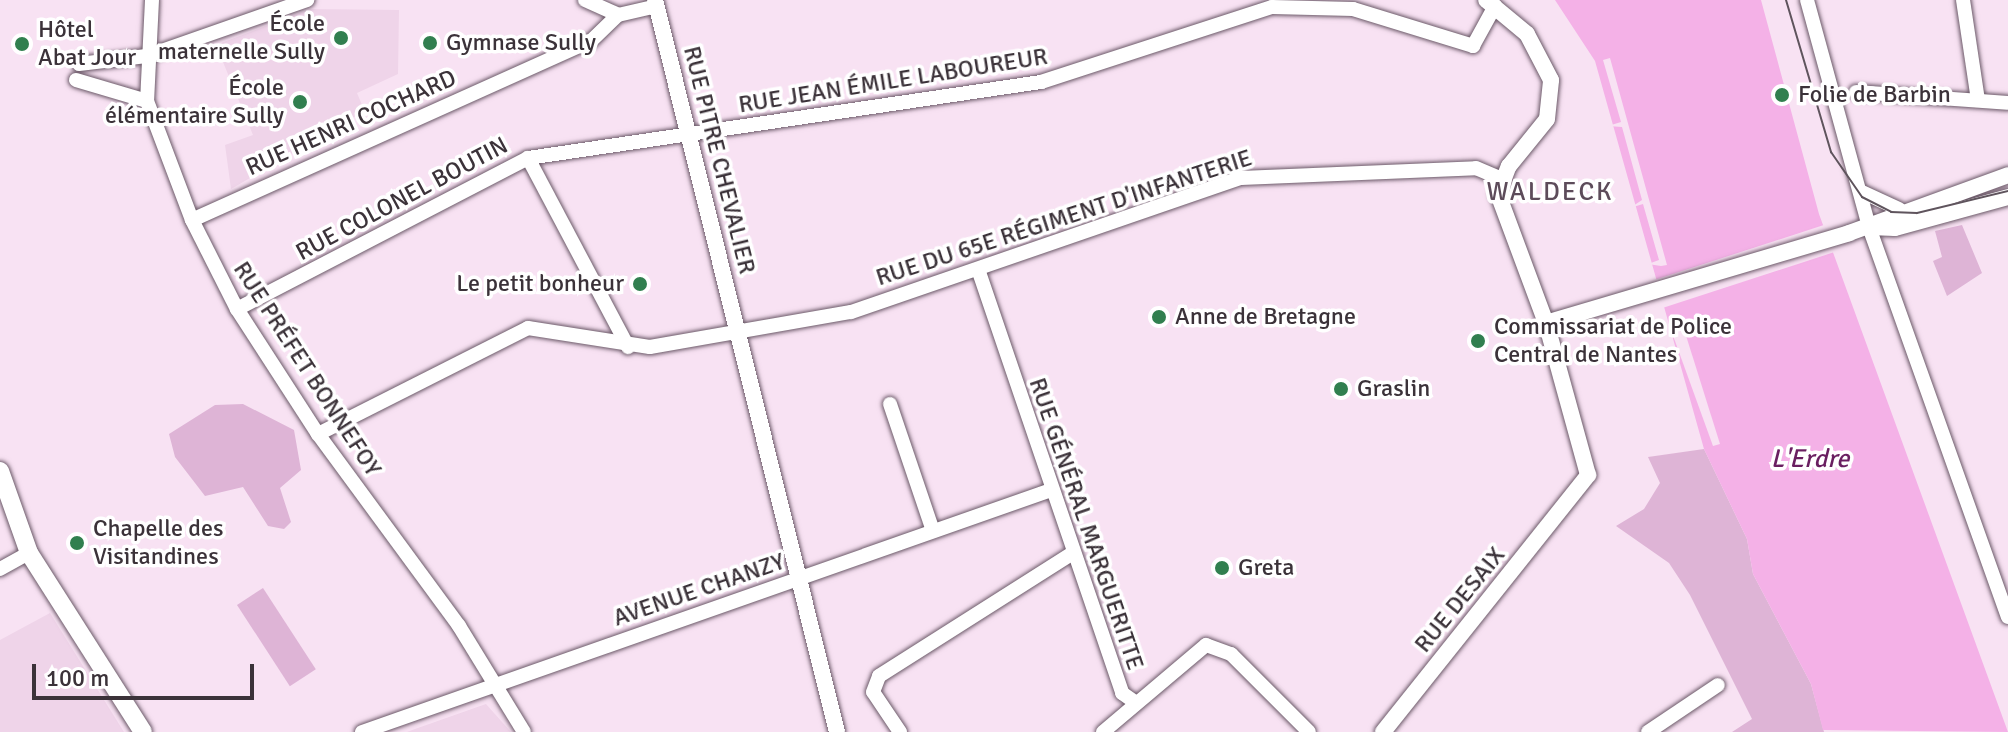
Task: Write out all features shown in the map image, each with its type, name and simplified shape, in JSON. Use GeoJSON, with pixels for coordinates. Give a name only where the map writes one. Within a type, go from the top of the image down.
{"type":"FeatureCollection","features":[{"type":"Feature","properties":{"kind":"main road"},"geometry":{"type":"LineString","coordinates":[[0,471],[29,553],[143,732]]}},
{"type":"Feature","properties":{"kind":"street","name":"RUE PRÉFET BONNEFOY"},"geometry":{"type":"LineString","coordinates":[[152,0],[147,101],[192,220],[237,309],[318,434],[497,684],[524,732]]}},
{"type":"Feature","properties":{"kind":"street"},"geometry":{"type":"LineString","coordinates":[[79,64],[147,56],[307,0]]}},
{"type":"Feature","properties":{"kind":"street"},"geometry":{"type":"LineString","coordinates":[[585,0],[618,15]]}},
{"type":"Feature","properties":{"kind":"street"},"geometry":{"type":"LineString","coordinates":[[1807,0],[1869,227],[2008,617]]}},
{"type":"Feature","properties":{"kind":"street"},"geometry":{"type":"LineString","coordinates":[[1963,0],[1978,100]]}},
{"type":"Feature","properties":{"kind":"street","name":"RUE HENRI COCHARD"},"geometry":{"type":"LineString","coordinates":[[192,220],[591,41],[618,15],[656,3]]}},
{"type":"Feature","properties":{"kind":"street","name":"RUE PITRE CHEVALIER"},"geometry":{"type":"LineString","coordinates":[[656,3],[837,732]]}},
{"type":"Feature","properties":{"kind":"street"},"geometry":{"type":"LineString","coordinates":[[1490,3],[1542,56],[1553,95],[1547,119],[1502,179]]}},
{"type":"Feature","properties":{"kind":"street","name":"RUE JEAN ÉMILE LABOUREUR"},"geometry":{"type":"LineString","coordinates":[[688,137],[1041,82],[1272,7],[1353,9],[1473,46],[1490,3]]}},
{"type":"Feature","properties":{"kind":"street"},"geometry":{"type":"LineString","coordinates":[[76,80],[147,101]]}},
{"type":"Feature","properties":{"kind":"street"},"geometry":{"type":"LineString","coordinates":[[1856,92],[2008,103]]}},
{"type":"Feature","properties":{"kind":"street","name":"RUE COLONEL BOUTIN"},"geometry":{"type":"LineString","coordinates":[[237,309],[528,158],[688,137]]}},
{"type":"Feature","properties":{"kind":"street"},"geometry":{"type":"LineString","coordinates":[[528,158],[628,347]]}},
{"type":"Feature","properties":{"kind":"street","name":"RUE DU 65E RÉGIMENT D'INFANTERIE"},"geometry":{"type":"LineString","coordinates":[[318,434],[528,328],[628,347],[851,312],[979,272],[1241,178],[1476,168],[1502,179]]}},
{"type":"Feature","properties":{"kind":"street"},"geometry":{"type":"LineString","coordinates":[[1546,323],[1869,227],[1899,209],[2008,175]]}},
{"type":"Feature","properties":{"kind":"street","name":"RUE DESAIX"},"geometry":{"type":"LineString","coordinates":[[1383,732],[1573,497],[1588,465],[1546,323],[1500,201],[1502,179]]}},
{"type":"Feature","properties":{"kind":"street"},"geometry":{"type":"LineString","coordinates":[[1860,191],[1899,209]]}},
{"type":"Feature","properties":{"kind":"street"},"geometry":{"type":"LineString","coordinates":[[1869,227],[1895,228],[2008,197]]}},
{"type":"Feature","properties":{"kind":"street","name":"RUE GÉNÉRAL MARGUERITTE"},"geometry":{"type":"LineString","coordinates":[[979,272],[1122,693],[1135,702],[1196,649],[1212,645],[1299,729]]}},
{"type":"Feature","properties":{"kind":"street"},"geometry":{"type":"LineString","coordinates":[[890,404],[933,531]]}},
{"type":"Feature","properties":{"kind":"street","name":"AVENUE CHANZY"},"geometry":{"type":"LineString","coordinates":[[362,732],[1051,490]]}},
{"type":"Feature","properties":{"kind":"street"},"geometry":{"type":"LineString","coordinates":[[0,569],[29,553]]}},
{"type":"Feature","properties":{"kind":"street"},"geometry":{"type":"LineString","coordinates":[[900,732],[873,692],[879,676],[1073,553]]}},
{"type":"Feature","properties":{"kind":"street"},"geometry":{"type":"LineString","coordinates":[[1648,732],[1718,685]]}},
{"type":"Feature","properties":{"kind":"street"},"geometry":{"type":"LineString","coordinates":[[1103,732],[1135,702]]}},
{"type":"Feature","properties":{"kind":"shaded area","name":"École élémentaire Sully"},"geometry":{"type":"Polygon","coordinates":[[[310,9],[399,10],[398,74],[357,93],[365,112],[299,142],[296,151],[231,189],[225,145],[253,135],[216,45],[310,9]]]}},
{"type":"Feature","properties":{"kind":"shaded area"},"geometry":{"type":"Polygon","coordinates":[[[1962,225],[1982,273],[1947,296],[1933,261],[1942,257],[1935,231],[1962,225]]]}},
{"type":"Feature","properties":{"kind":"shaded area"},"geometry":{"type":"Polygon","coordinates":[[[243,404],[294,430],[301,470],[280,488],[291,522],[284,529],[268,526],[243,487],[205,496],[175,457],[169,434],[215,405],[243,404]]]}},
{"type":"Feature","properties":{"kind":"shaded area"},"geometry":{"type":"Polygon","coordinates":[[[1704,449],[1747,539],[1753,574],[1811,684],[1824,732],[1732,732],[1752,719],[1690,595],[1669,563],[1616,526],[1644,509],[1660,483],[1648,457],[1704,449]]]}},
{"type":"Feature","properties":{"kind":"shaded area"},"geometry":{"type":"Polygon","coordinates":[[[263,588],[316,669],[290,686],[237,605],[263,588]]]}},
{"type":"Feature","properties":{"kind":"shaded area"},"geometry":{"type":"Polygon","coordinates":[[[50,613],[124,732],[0,732],[0,640],[50,613]]]}},
{"type":"Feature","properties":{"kind":"shaded area"},"geometry":{"type":"Polygon","coordinates":[[[486,704],[511,732],[407,732],[418,728],[486,704]]]}},
{"type":"Feature","properties":{"kind":"water","name":"L'Erdre"},"geometry":{"type":"Polygon","coordinates":[[[1555,0],[1761,0],[1819,214],[2008,732],[1823,730],[1811,684],[1753,574],[1747,539],[1704,449],[1595,61],[1555,0]]]}},
{"type":"Feature","properties":{"kind":"pier"},"geometry":{"type":"Polygon","coordinates":[[[1610,58],[1667,265],[1648,264],[1659,260],[1643,204],[1630,208],[1642,200],[1622,127],[1608,126],[1621,122],[1603,60],[1610,58]]]}},
{"type":"Feature","properties":{"kind":"pier"},"geometry":{"type":"Polygon","coordinates":[[[1830,223],[1839,251],[1660,309],[1651,281],[1830,223]]]}},
{"type":"Feature","properties":{"kind":"pier"},"geometry":{"type":"Polygon","coordinates":[[[1683,326],[1720,444],[1713,446],[1671,330],[1683,326]]]}},
{"type":"Feature","properties":{"kind":"tram line"},"geometry":{"type":"LineString","coordinates":[[1786,0],[1831,152],[1862,197],[1891,212],[1917,213],[2008,191]]}},
{"type":"Feature","properties":{"kind":"place","name":"École maternelle Sully"},"geometry":{"type":"Point","coordinates":[341,38]}},
{"type":"Feature","properties":{"kind":"place","name":"Gymnase Sully"},"geometry":{"type":"Point","coordinates":[430,43]}},
{"type":"Feature","properties":{"kind":"place","name":"Hôtel Abat Jour"},"geometry":{"type":"Point","coordinates":[22,44]}},
{"type":"Feature","properties":{"kind":"place","name":"Folie de Barbin"},"geometry":{"type":"Point","coordinates":[1782,95]}},
{"type":"Feature","properties":{"kind":"place","name":"École élémentaire Sully"},"geometry":{"type":"Point","coordinates":[300,102]}},
{"type":"Feature","properties":{"kind":"place","name":"Le petit bonheur"},"geometry":{"type":"Point","coordinates":[640,284]}},
{"type":"Feature","properties":{"kind":"place","name":"Anne de Bretagne"},"geometry":{"type":"Point","coordinates":[1159,317]}},
{"type":"Feature","properties":{"kind":"place","name":"Commissariat de Police Central de Nantes"},"geometry":{"type":"Point","coordinates":[1478,341]}},
{"type":"Feature","properties":{"kind":"place","name":"Graslin"},"geometry":{"type":"Point","coordinates":[1341,389]}},
{"type":"Feature","properties":{"kind":"place","name":"Chapelle des Visitandines"},"geometry":{"type":"Point","coordinates":[77,543]}},
{"type":"Feature","properties":{"kind":"place","name":"Greta"},"geometry":{"type":"Point","coordinates":[1222,568]}},
{"type":"Feature","properties":{"kind":"district","name":"WALDECK"},"geometry":{"type":"Point","coordinates":[1550,193]}}]}
